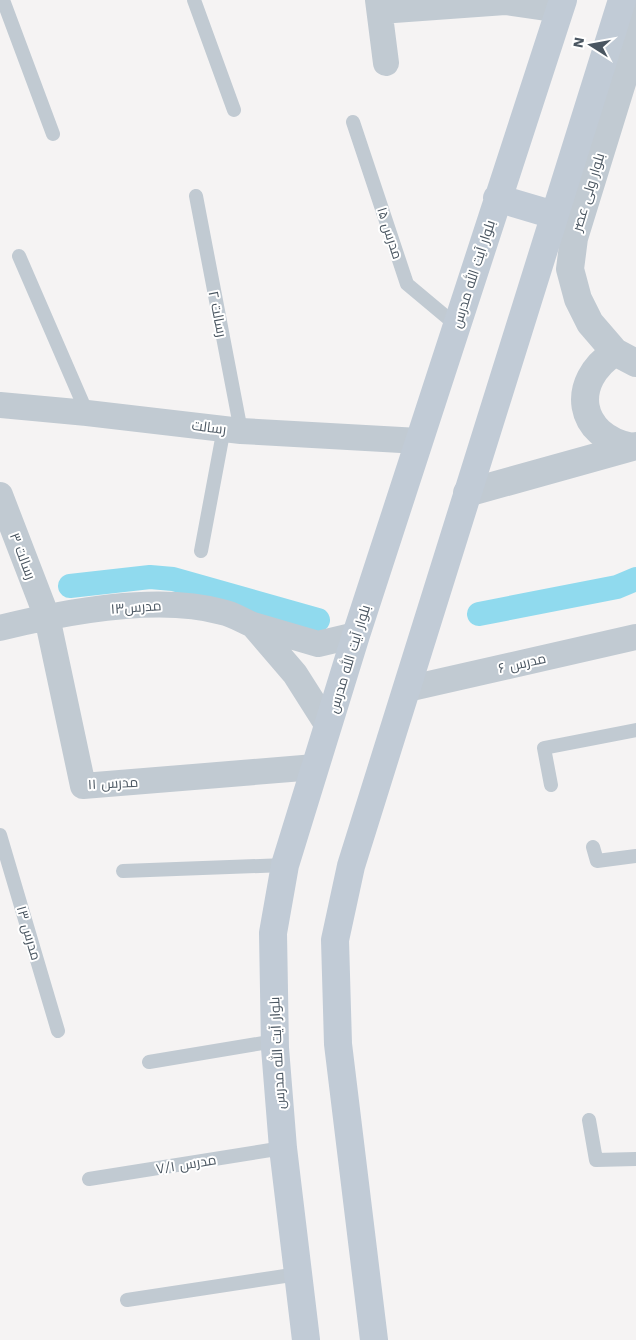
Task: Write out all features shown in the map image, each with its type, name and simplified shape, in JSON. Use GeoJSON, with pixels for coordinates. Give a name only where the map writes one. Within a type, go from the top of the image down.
{"type":"FeatureCollection","features":[{"type":"Feature","properties":{"kind":"main road"},"geometry":{"type":"LineString","coordinates":[[374,1340],[338,1044],[334,940],[351,866],[622,0]]}},
{"type":"Feature","properties":{"kind":"main road","name":"بلوار آیت الله مدرس"},"geometry":{"type":"LineString","coordinates":[[306,1340],[284,1148],[275,1041],[272,933],[285,865],[356,635],[497,198],[562,5]]}},
{"type":"Feature","properties":{"kind":"main road"},"geometry":{"type":"LineString","coordinates":[[497,198],[554,215]]}},
{"type":"Feature","properties":{"kind":"street","name":"بلوار ولی عصر"},"geometry":{"type":"LineString","coordinates":[[625,358],[590,322],[578,299],[570,269],[574,238],[630,57],[632,0]]}},
{"type":"Feature","properties":{"kind":"street"},"geometry":{"type":"LineString","coordinates":[[386,63],[379,6],[505,2],[562,5]]}},
{"type":"Feature","properties":{"kind":"street"},"geometry":{"type":"LineString","coordinates":[[625,358],[601,361],[590,374],[585,390],[585,407],[591,422],[602,435],[616,444],[634,447]]}},
{"type":"Feature","properties":{"kind":"street","name":"رسالت"},"geometry":{"type":"LineString","coordinates":[[0,405],[87,412],[232,430],[419,441]]}},
{"type":"Feature","properties":{"kind":"street"},"geometry":{"type":"LineString","coordinates":[[467,493],[634,447]]}},
{"type":"Feature","properties":{"kind":"street","name":"رسالت ۳"},"geometry":{"type":"LineString","coordinates":[[0,495],[46,617]]}},
{"type":"Feature","properties":{"kind":"street","name":"مدرس۱۳"},"geometry":{"type":"LineString","coordinates":[[46,617],[155,603],[222,612],[253,625],[318,644],[356,635]]}},
{"type":"Feature","properties":{"kind":"street"},"geometry":{"type":"LineString","coordinates":[[0,628],[46,617]]}},
{"type":"Feature","properties":{"kind":"street","name":"مدرس ۱۱"},"geometry":{"type":"LineString","coordinates":[[46,617],[83,786],[315,767]]}},
{"type":"Feature","properties":{"kind":"street","name":"مدرس۱۳"},"geometry":{"type":"LineString","coordinates":[[253,625],[295,674],[328,726]]}},
{"type":"Feature","properties":{"kind":"street","name":"مدرس ۶"},"geometry":{"type":"LineString","coordinates":[[407,689],[636,638]]}},
{"type":"Feature","properties":{"kind":"lane"},"geometry":{"type":"LineString","coordinates":[[3,0],[53,134]]}},
{"type":"Feature","properties":{"kind":"lane"},"geometry":{"type":"LineString","coordinates":[[194,0],[234,110]]}},
{"type":"Feature","properties":{"kind":"lane","name":"مدرس ۱۵"},"geometry":{"type":"LineString","coordinates":[[353,122],[407,284],[456,325]]}},
{"type":"Feature","properties":{"kind":"lane","name":"رسالت ۲"},"geometry":{"type":"LineString","coordinates":[[196,196],[232,430]]}},
{"type":"Feature","properties":{"kind":"lane"},"geometry":{"type":"LineString","coordinates":[[19,256],[87,412]]}},
{"type":"Feature","properties":{"kind":"lane"},"geometry":{"type":"LineString","coordinates":[[201,551],[232,430]]}},
{"type":"Feature","properties":{"kind":"lane"},"geometry":{"type":"LineString","coordinates":[[551,785],[544,748],[636,730]]}},
{"type":"Feature","properties":{"kind":"lane","name":"مدرس ۱۳"},"geometry":{"type":"LineString","coordinates":[[0,835],[58,1031]]}},
{"type":"Feature","properties":{"kind":"lane"},"geometry":{"type":"LineString","coordinates":[[593,848],[597,861],[636,856]]}},
{"type":"Feature","properties":{"kind":"lane"},"geometry":{"type":"LineString","coordinates":[[123,871],[285,865]]}},
{"type":"Feature","properties":{"kind":"lane"},"geometry":{"type":"LineString","coordinates":[[149,1062],[275,1041]]}},
{"type":"Feature","properties":{"kind":"lane"},"geometry":{"type":"LineString","coordinates":[[589,1120],[596,1160],[636,1159]]}},
{"type":"Feature","properties":{"kind":"lane","name":"مدرس ۷/۱"},"geometry":{"type":"LineString","coordinates":[[89,1179],[284,1148]]}},
{"type":"Feature","properties":{"kind":"lane"},"geometry":{"type":"LineString","coordinates":[[127,1300],[298,1274]]}},
{"type":"Feature","properties":{"kind":"waterway"},"geometry":{"type":"LineString","coordinates":[[70,586],[150,577],[173,579],[318,620]]}},
{"type":"Feature","properties":{"kind":"waterway"},"geometry":{"type":"LineString","coordinates":[[479,614],[617,587],[636,579]]}}]}
